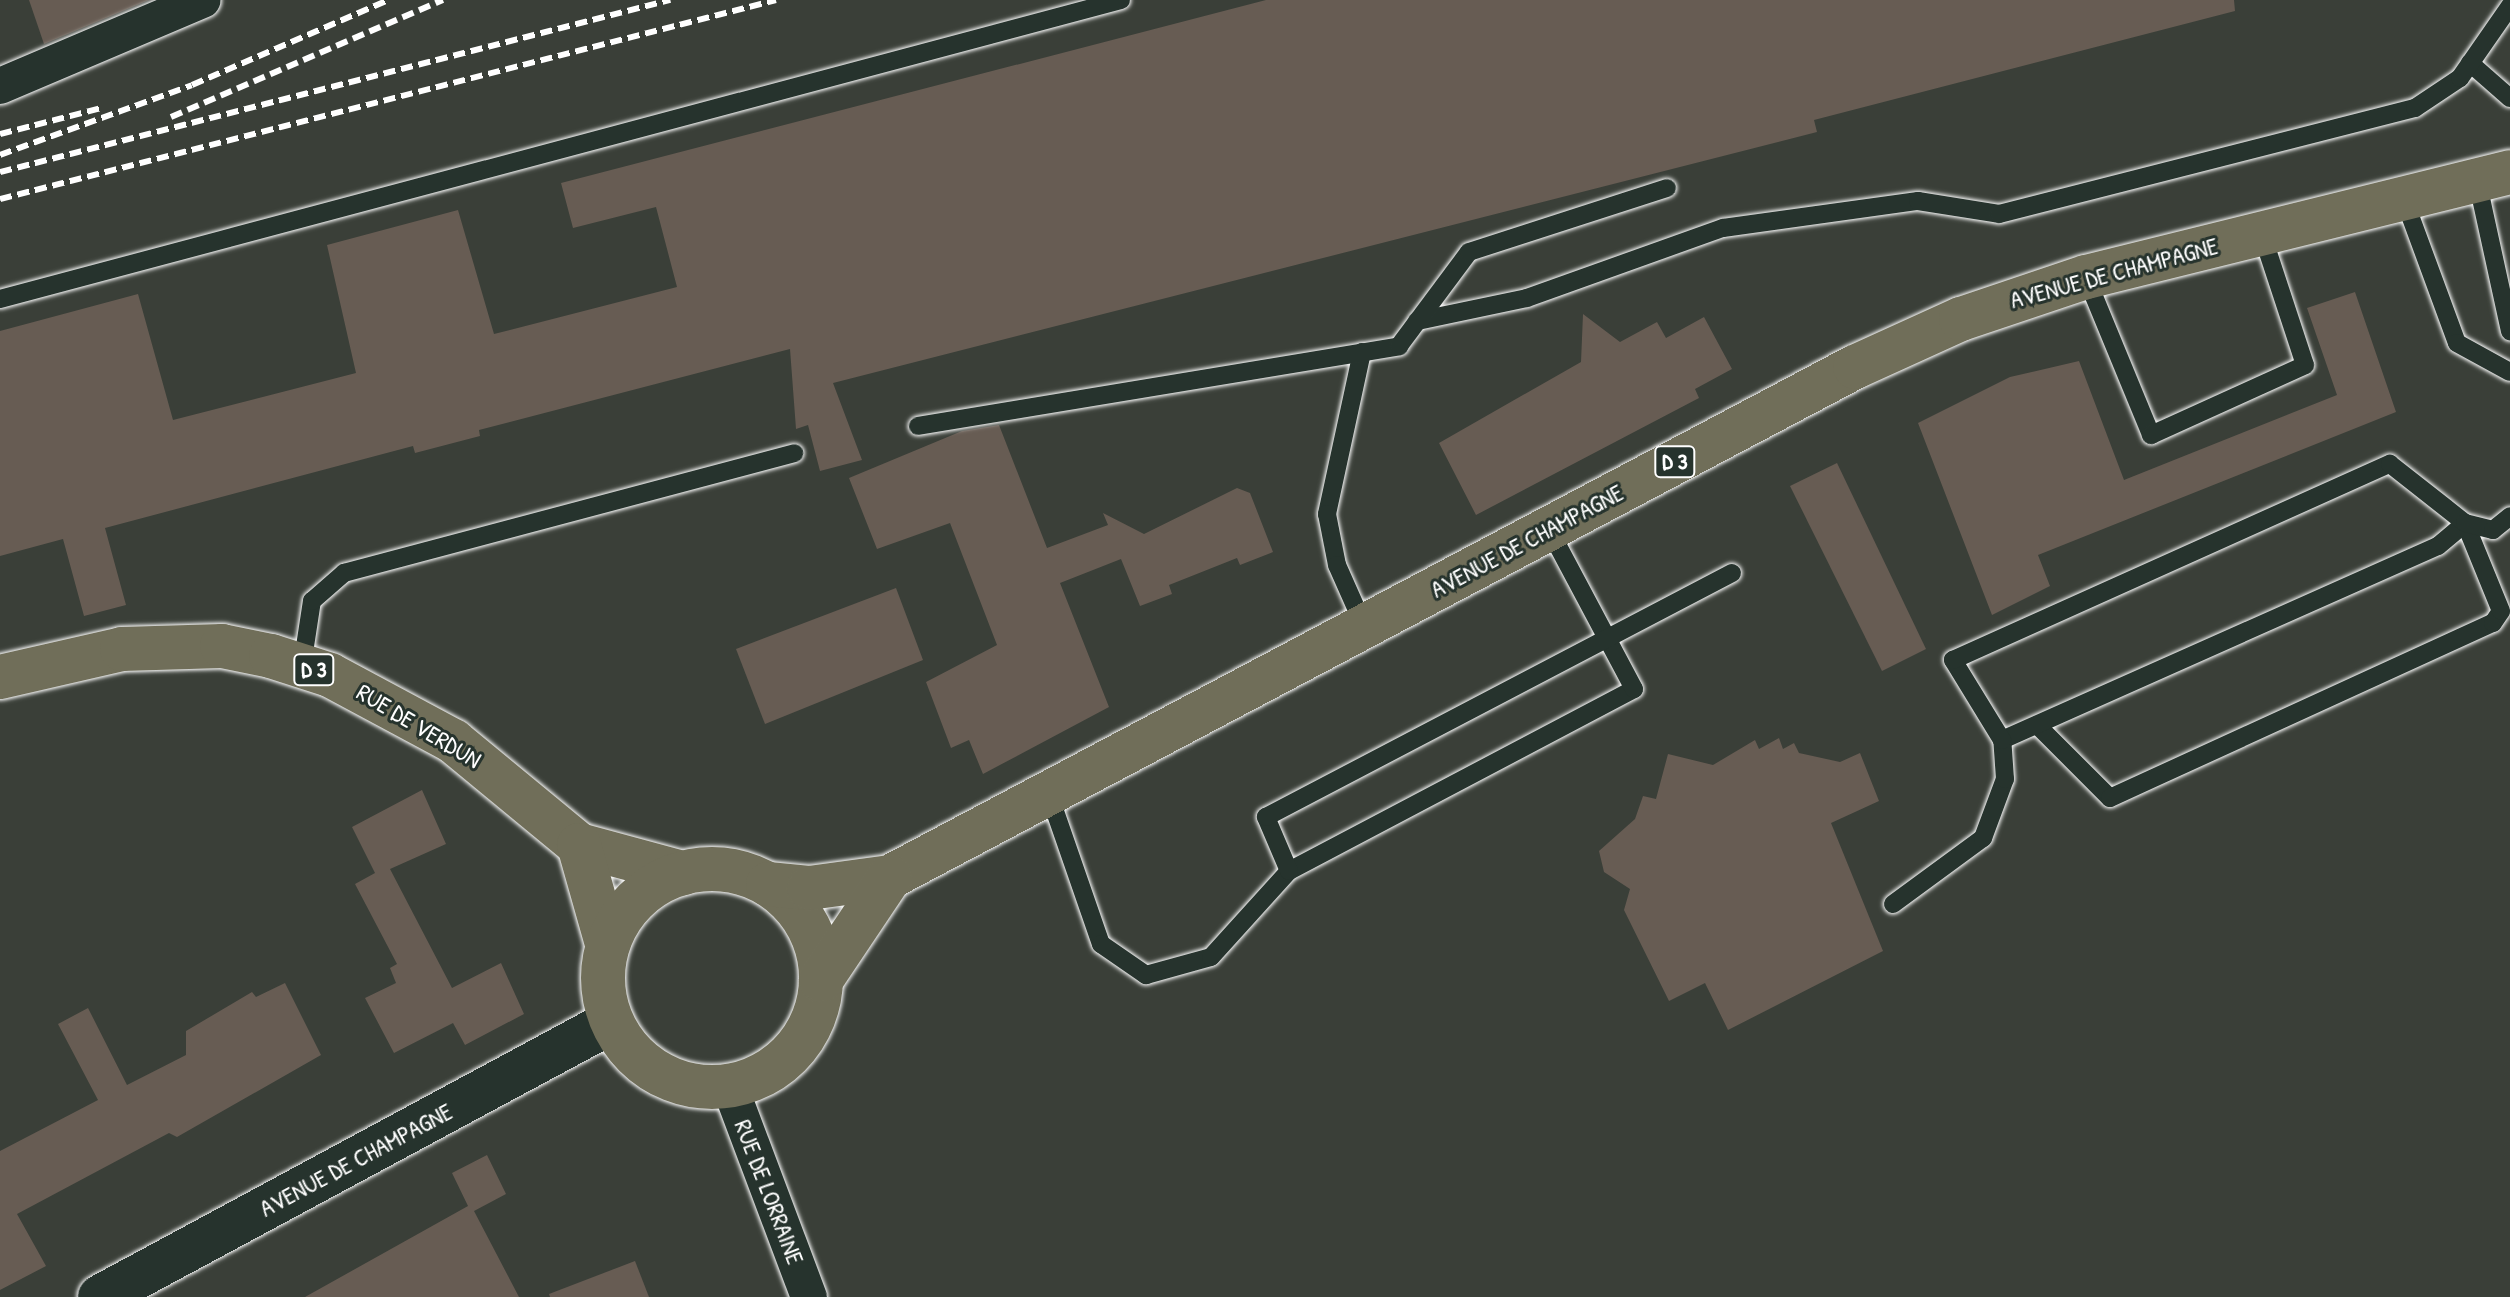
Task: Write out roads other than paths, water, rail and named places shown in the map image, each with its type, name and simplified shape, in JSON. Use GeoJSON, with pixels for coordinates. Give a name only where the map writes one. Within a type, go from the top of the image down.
{"type":"FeatureCollection","features":[{"type":"Feature","properties":{"kind":"main road","name":"AVENUE DE CHAMPAGNE"},"geometry":{"type":"LineString","coordinates":[[768,884],[809,888],[890,877],[1855,367],[1961,319],[2086,277],[2493,176]]}},
{"type":"Feature","properties":{"kind":"main road","name":"RUE DE VERDUN"},"geometry":{"type":"LineString","coordinates":[[0,677],[66,658],[176,645],[222,646],[302,666],[393,704],[453,741],[579,845],[683,873]]}},
{"type":"Feature","properties":{"kind":"main road"},"geometry":{"type":"LineString","coordinates":[[579,845],[607,944],[603,996],[611,1022],[631,1053],[659,1075],[694,1087],[730,1087],[785,1061],[817,1010],[821,980],[807,925],[768,884],[741,872],[683,873],[636,899],[607,944]]}},
{"type":"Feature","properties":{"kind":"main road","name":"AVENUE DE CHAMPAGNE"},"geometry":{"type":"LineString","coordinates":[[821,980],[890,877]]}},
{"type":"Feature","properties":{"kind":"main road","name":"AVENUE DE CHAMPAGNE"},"geometry":{"type":"LineString","coordinates":[[100,1297],[611,1022]]}},
{"type":"Feature","properties":{"kind":"street"},"geometry":{"type":"LineString","coordinates":[[0,86],[203,0]]}},
{"type":"Feature","properties":{"kind":"street","name":"RUE DE LORRAINE"},"geometry":{"type":"LineString","coordinates":[[730,1087],[809,1297]]}},
{"type":"Feature","properties":{"kind":"lane"},"geometry":{"type":"LineString","coordinates":[[0,299],[1121,0]]}},
{"type":"Feature","properties":{"kind":"lane"},"geometry":{"type":"LineString","coordinates":[[1417,321],[1527,298],[1723,228],[1918,201],[1999,214],[2415,108],[2470,63],[2510,6]]}},
{"type":"Feature","properties":{"kind":"lane"},"geometry":{"type":"LineString","coordinates":[[2470,63],[2510,98]]}},
{"type":"Feature","properties":{"kind":"lane"},"geometry":{"type":"LineString","coordinates":[[2493,176],[2510,331]]}},
{"type":"Feature","properties":{"kind":"lane"},"geometry":{"type":"LineString","coordinates":[[918,426],[1399,346],[1469,252],[1667,188]]}},
{"type":"Feature","properties":{"kind":"lane"},"geometry":{"type":"LineString","coordinates":[[2404,199],[2457,343],[2507,370],[2510,350]]}},
{"type":"Feature","properties":{"kind":"lane"},"geometry":{"type":"LineString","coordinates":[[2086,277],[2151,435],[2305,365],[2262,234]]}},
{"type":"Feature","properties":{"kind":"lane"},"geometry":{"type":"LineString","coordinates":[[1362,352],[1327,514],[1337,565],[1364,627]]}},
{"type":"Feature","properties":{"kind":"lane"},"geometry":{"type":"LineString","coordinates":[[302,666],[312,601],[344,573],[794,453]]}},
{"type":"Feature","properties":{"kind":"lane"},"geometry":{"type":"LineString","coordinates":[[1893,904],[1983,838],[2005,779],[2002,740],[1953,660],[2390,464],[2465,523],[2493,530],[2510,516]]}},
{"type":"Feature","properties":{"kind":"lane"},"geometry":{"type":"LineString","coordinates":[[2002,740],[2438,546],[2465,523]]}},
{"type":"Feature","properties":{"kind":"lane"},"geometry":{"type":"LineString","coordinates":[[2037,725],[2110,798],[2493,623],[2501,611],[2465,523]]}},
{"type":"Feature","properties":{"kind":"lane"},"geometry":{"type":"LineString","coordinates":[[1049,794],[1101,944],[1146,975],[1211,957],[1289,871],[1634,689],[1549,529]]}},
{"type":"Feature","properties":{"kind":"lane"},"geometry":{"type":"LineString","coordinates":[[1289,871],[1266,817],[1732,573]]}},
{"type":"Feature","properties":{"kind":"railway"},"geometry":{"type":"LineString","coordinates":[[0,155],[192,85],[388,0]]}},
{"type":"Feature","properties":{"kind":"railway"},"geometry":{"type":"LineString","coordinates":[[171,117],[443,0]]}},
{"type":"Feature","properties":{"kind":"railway"},"geometry":{"type":"LineString","coordinates":[[0,172],[670,0]]}},
{"type":"Feature","properties":{"kind":"railway"},"geometry":{"type":"LineString","coordinates":[[0,199],[776,0]]}},
{"type":"Feature","properties":{"kind":"railway"},"geometry":{"type":"LineString","coordinates":[[0,134],[101,108]]}}]}
